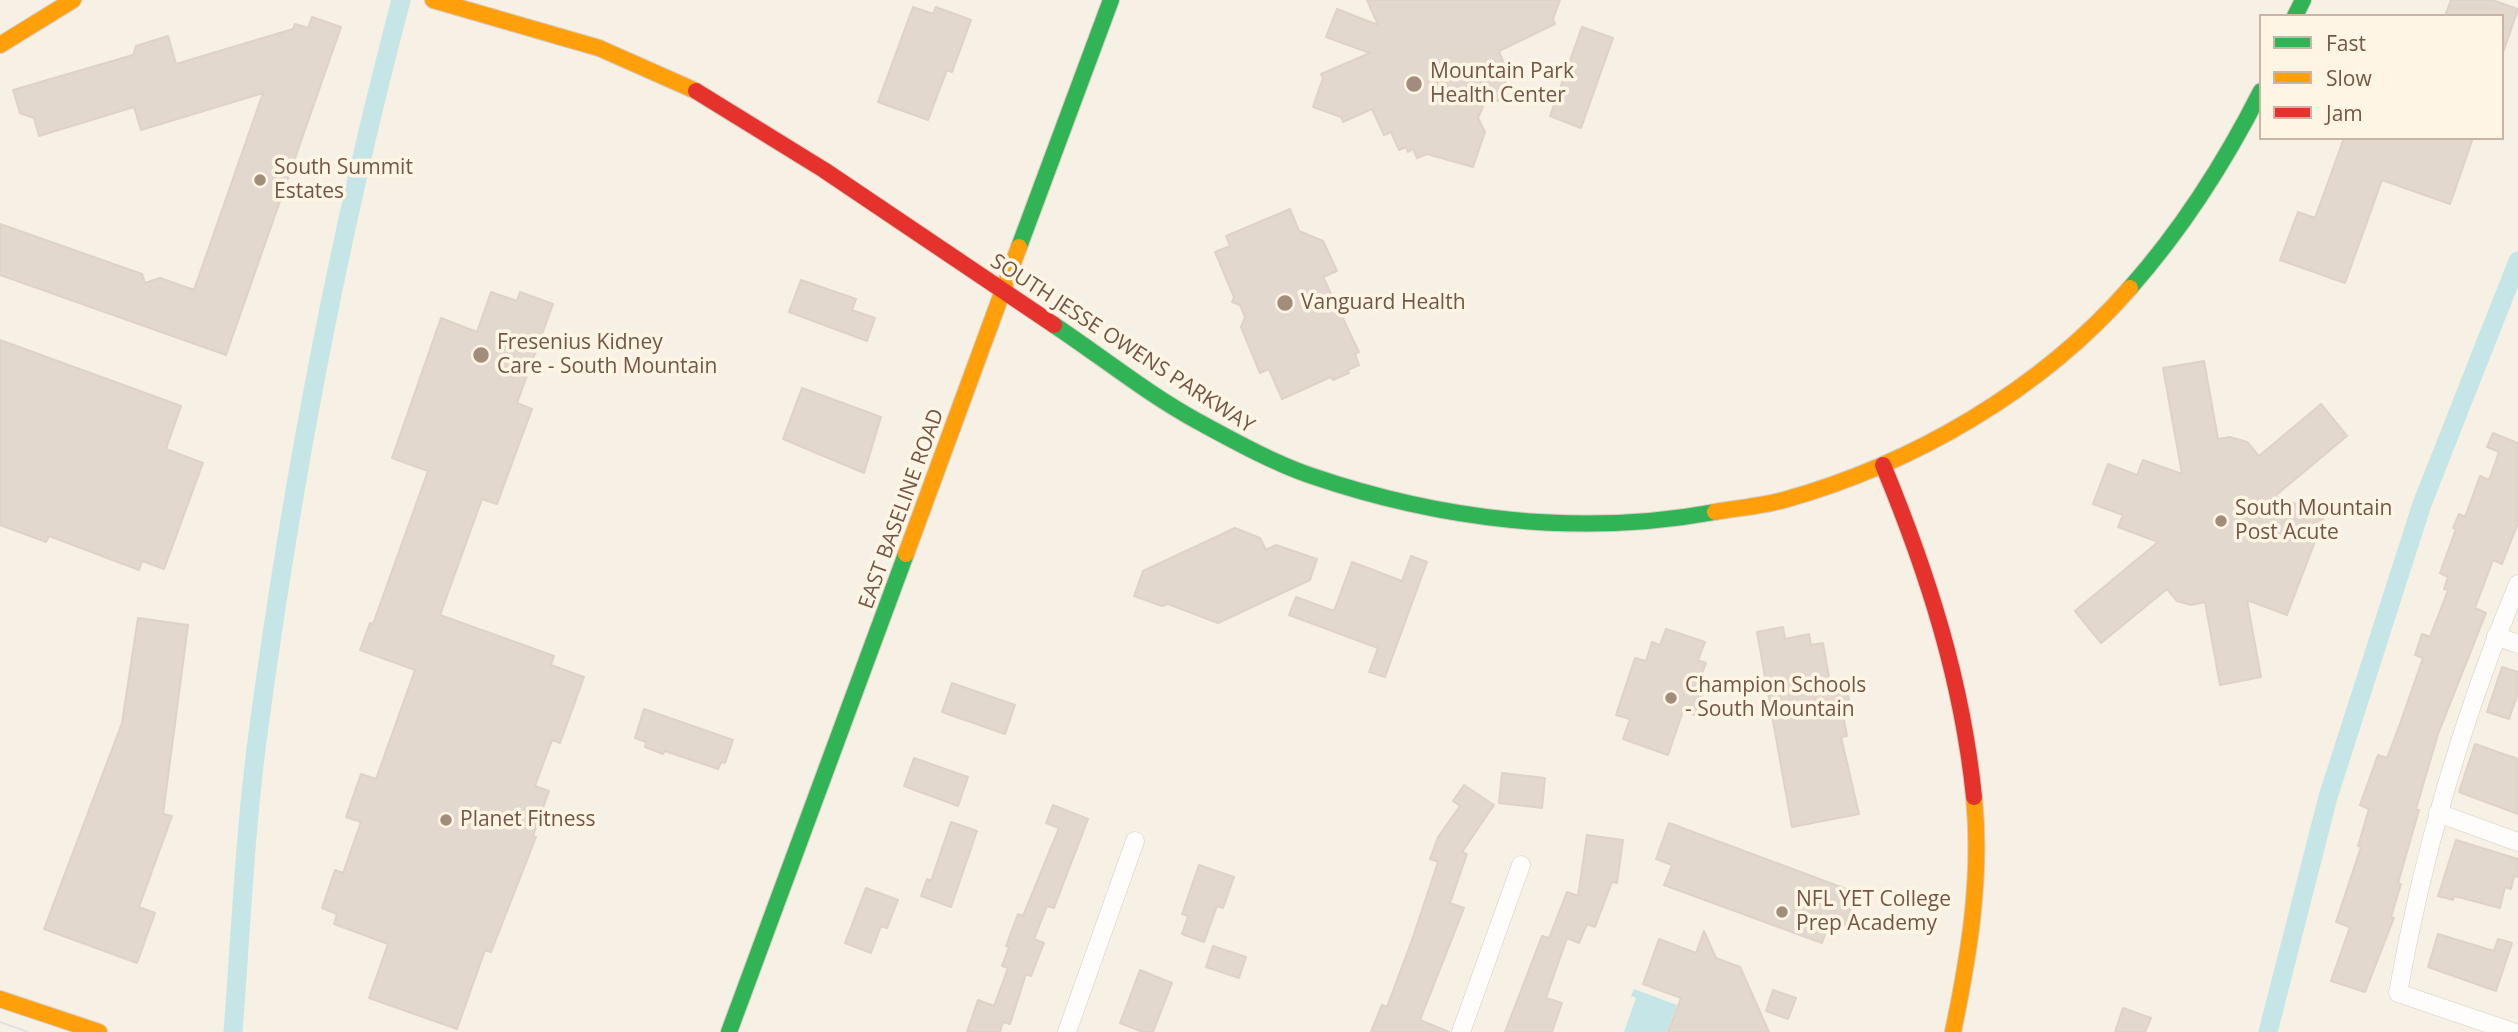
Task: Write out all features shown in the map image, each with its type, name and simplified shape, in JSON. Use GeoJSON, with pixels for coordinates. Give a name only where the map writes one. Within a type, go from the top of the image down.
{"type":"FeatureCollection","features":[{"type":"Feature","properties":{"kind":"street"},"geometry":{"type":"LineString","coordinates":[[0,45],[73,0]]}},
{"type":"Feature","properties":{"kind":"street","name":"SOUTH JESSE OWENS PARKWAY"},"geometry":{"type":"LineString","coordinates":[[433,0],[599,48],[709,97],[824,170],[1197,421],[1252,452],[1343,489],[1422,510],[1500,522],[1560,527],[1648,525],[1727,513],[1783,500],[1883,465],[1956,429],[2003,400],[2096,325],[2150,266],[2189,215],[2230,152],[2259,95]]}},
{"type":"Feature","properties":{"kind":"street","name":"EAST BASELINE ROAD"},"geometry":{"type":"LineString","coordinates":[[729,1032],[1005,293],[1111,0]]}},
{"type":"Feature","properties":{"kind":"street"},"geometry":{"type":"LineString","coordinates":[[1883,465],[1942,619],[1960,683],[1970,748],[1977,824],[1977,880],[1968,956],[1953,1032]]}},
{"type":"Feature","properties":{"kind":"street"},"geometry":{"type":"LineString","coordinates":[[2513,1032],[2398,993],[2410,923],[2438,813],[2496,636],[2518,584]]}},
{"type":"Feature","properties":{"kind":"street"},"geometry":{"type":"LineString","coordinates":[[2496,636],[2518,644]]}},
{"type":"Feature","properties":{"kind":"street"},"geometry":{"type":"LineString","coordinates":[[2438,813],[2518,842]]}},
{"type":"Feature","properties":{"kind":"street"},"geometry":{"type":"LineString","coordinates":[[1067,1032],[1135,841]]}},
{"type":"Feature","properties":{"kind":"street"},"geometry":{"type":"LineString","coordinates":[[1461,1032],[1521,865]]}},
{"type":"Feature","properties":{"kind":"street"},"geometry":{"type":"LineString","coordinates":[[0,999],[99,1032]]}},
{"type":"Feature","properties":{"kind":"water"},"geometry":{"type":"Polygon","coordinates":[[[1634,989],[1677,1005],[1667,1032],[1624,1032],[1636,998],[1631,996],[1634,989]]]}},
{"type":"Feature","properties":{"kind":"building","name":"Mountain Park Health Center"},"geometry":{"type":"Polygon","coordinates":[[[1367,0],[1560,0],[1553,19],[1555,24],[1499,51],[1508,74],[1498,101],[1487,97],[1478,118],[1485,132],[1473,167],[1427,154],[1417,158],[1413,149],[1408,152],[1406,147],[1399,150],[1391,132],[1384,135],[1372,109],[1343,122],[1341,117],[1313,107],[1323,78],[1321,74],[1370,53],[1326,37],[1337,9],[1378,25],[1367,0]]]}},
{"type":"Feature","properties":{"kind":"building"},"geometry":{"type":"Polygon","coordinates":[[[2451,0],[2492,0],[2518,9],[2504,50],[2504,14],[2446,14],[2451,0]]]}},
{"type":"Feature","properties":{"kind":"building"},"geometry":{"type":"Polygon","coordinates":[[[913,7],[933,14],[936,7],[971,20],[952,72],[947,70],[928,120],[878,102],[913,7]]]}},
{"type":"Feature","properties":{"kind":"building","name":"South Summit Estates"},"geometry":{"type":"Polygon","coordinates":[[[312,17],[341,27],[226,355],[0,275],[0,224],[142,274],[145,283],[160,278],[194,290],[263,93],[141,130],[134,107],[39,136],[34,118],[20,113],[13,90],[133,55],[136,46],[168,36],[176,64],[293,29],[295,24],[308,28],[312,17]]]}},
{"type":"Feature","properties":{"kind":"building"},"geometry":{"type":"Polygon","coordinates":[[[1582,27],[1613,38],[1581,128],[1550,116],[1582,27]]]}},
{"type":"Feature","properties":{"kind":"building"},"geometry":{"type":"Polygon","coordinates":[[[2343,140],[2472,140],[2450,204],[2382,180],[2345,283],[2280,260],[2298,212],[2315,218],[2343,140]]]}},
{"type":"Feature","properties":{"kind":"building","name":"Vanguard Health"},"geometry":{"type":"Polygon","coordinates":[[[1290,209],[1299,231],[1323,241],[1337,271],[1323,277],[1359,352],[1355,354],[1359,365],[1348,370],[1349,373],[1333,380],[1331,377],[1282,399],[1269,369],[1260,373],[1241,327],[1245,317],[1240,305],[1232,302],[1234,297],[1215,252],[1230,246],[1226,236],[1290,209]]]}},
{"type":"Feature","properties":{"kind":"building"},"geometry":{"type":"Polygon","coordinates":[[[801,280],[856,299],[852,310],[875,318],[867,341],[789,312],[801,280]]]}},
{"type":"Feature","properties":{"kind":"building"},"geometry":{"type":"Polygon","coordinates":[[[491,292],[517,301],[520,292],[553,304],[517,403],[532,409],[497,504],[482,499],[440,615],[554,656],[551,665],[584,677],[560,743],[552,740],[535,786],[549,791],[533,836],[536,837],[491,952],[485,950],[457,1029],[369,998],[388,944],[334,924],[337,914],[322,908],[335,870],[343,873],[361,822],[346,817],[361,774],[376,779],[415,670],[360,650],[370,623],[373,624],[428,471],[392,458],[441,318],[477,332],[491,292]]]}},
{"type":"Feature","properties":{"kind":"building"},"geometry":{"type":"Polygon","coordinates":[[[0,340],[181,406],[166,449],[203,463],[164,569],[142,561],[139,570],[49,536],[46,542],[0,525],[0,340]]]}},
{"type":"Feature","properties":{"kind":"building","name":"South Mountain Post Acute"},"geometry":{"type":"Polygon","coordinates":[[[2204,361],[2218,439],[2230,437],[2247,442],[2259,456],[2321,404],[2347,436],[2275,496],[2325,515],[2287,615],[2247,600],[2261,677],[2220,685],[2205,602],[2191,605],[2177,601],[2167,589],[2101,643],[2075,611],[2158,542],[2118,527],[2123,515],[2093,504],[2108,464],[2137,475],[2143,460],[2182,474],[2163,368],[2204,361]]]}},
{"type":"Feature","properties":{"kind":"building"},"geometry":{"type":"Polygon","coordinates":[[[802,388],[881,417],[864,473],[783,439],[802,388]]]}},
{"type":"Feature","properties":{"kind":"building"},"geometry":{"type":"Polygon","coordinates":[[[2493,433],[2518,443],[2518,523],[2502,564],[2493,560],[2475,608],[2486,613],[2438,734],[2398,883],[2401,884],[2391,917],[2394,918],[2365,992],[2331,981],[2350,927],[2336,922],[2361,847],[2358,846],[2369,809],[2360,805],[2378,755],[2387,758],[2401,721],[2423,658],[2415,655],[2422,634],[2430,637],[2448,590],[2444,589],[2448,577],[2440,573],[2456,529],[2453,528],[2459,514],[2465,517],[2480,476],[2489,480],[2499,452],[2487,447],[2493,433]]]}},
{"type":"Feature","properties":{"kind":"building"},"geometry":{"type":"Polygon","coordinates":[[[1235,528],[1260,538],[1266,550],[1276,545],[1317,559],[1310,580],[1218,623],[1168,604],[1162,606],[1134,596],[1143,571],[1235,528]]]}},
{"type":"Feature","properties":{"kind":"building"},"geometry":{"type":"Polygon","coordinates":[[[1411,556],[1427,562],[1385,677],[1369,672],[1378,648],[1289,615],[1296,597],[1334,611],[1352,562],[1402,581],[1411,556]]]}},
{"type":"Feature","properties":{"kind":"building"},"geometry":{"type":"Polygon","coordinates":[[[138,618],[188,625],[163,814],[172,816],[139,907],[155,913],[137,963],[44,929],[122,723],[138,618]]]}},
{"type":"Feature","properties":{"kind":"building"},"geometry":{"type":"Polygon","coordinates":[[[1783,627],[1785,639],[1809,634],[1811,645],[1823,643],[1831,689],[1846,686],[1852,714],[1843,715],[1847,736],[1841,737],[1859,814],[1792,827],[1757,632],[1783,627]]]}},
{"type":"Feature","properties":{"kind":"building"},"geometry":{"type":"Polygon","coordinates":[[[1666,629],[1705,642],[1698,660],[1706,663],[1699,680],[1707,683],[1695,715],[1683,711],[1668,755],[1623,739],[1630,719],[1616,715],[1635,658],[1646,661],[1652,642],[1660,645],[1666,629]]]}},
{"type":"Feature","properties":{"kind":"building"},"geometry":{"type":"Polygon","coordinates":[[[2502,667],[2518,672],[2518,693],[2509,719],[2487,712],[2502,667]]]}},
{"type":"Feature","properties":{"kind":"building"},"geometry":{"type":"Polygon","coordinates":[[[952,683],[1015,705],[1005,734],[942,712],[952,683]]]}},
{"type":"Feature","properties":{"kind":"building"},"geometry":{"type":"Polygon","coordinates":[[[644,709],[733,740],[725,763],[721,762],[718,769],[645,747],[646,742],[635,738],[644,709]]]}},
{"type":"Feature","properties":{"kind":"building"},"geometry":{"type":"Polygon","coordinates":[[[2475,744],[2518,759],[2518,814],[2459,792],[2475,744]]]}},
{"type":"Feature","properties":{"kind":"building"},"geometry":{"type":"Polygon","coordinates":[[[914,758],[968,777],[958,806],[904,786],[914,758]]]}},
{"type":"Feature","properties":{"kind":"building"},"geometry":{"type":"Polygon","coordinates":[[[1502,773],[1545,778],[1542,808],[1499,803],[1502,773]]]}},
{"type":"Feature","properties":{"kind":"building"},"geometry":{"type":"Polygon","coordinates":[[[1464,785],[1494,805],[1462,852],[1467,854],[1450,903],[1464,908],[1420,1020],[1449,1032],[1371,1032],[1382,1005],[1387,1007],[1438,862],[1430,859],[1438,837],[1460,806],[1453,801],[1464,785]]]}},
{"type":"Feature","properties":{"kind":"building"},"geometry":{"type":"Polygon","coordinates":[[[1053,805],[1088,819],[1054,908],[1047,906],[1034,939],[1044,943],[1031,976],[1026,974],[1010,1024],[1003,1022],[1000,1032],[967,1032],[978,1000],[994,1006],[1008,968],[1002,966],[1009,947],[1006,946],[1018,914],[1023,916],[1059,828],[1046,823],[1053,805]]]}},
{"type":"Feature","properties":{"kind":"building"},"geometry":{"type":"Polygon","coordinates":[[[951,822],[977,831],[951,907],[921,896],[927,879],[931,881],[951,822]]]}},
{"type":"Feature","properties":{"kind":"building"},"geometry":{"type":"Polygon","coordinates":[[[1669,823],[1857,893],[1845,926],[1830,920],[1822,943],[1664,885],[1672,865],[1656,859],[1669,823]]]}},
{"type":"Feature","properties":{"kind":"building"},"geometry":{"type":"Polygon","coordinates":[[[1587,835],[1623,840],[1617,883],[1612,882],[1595,927],[1587,924],[1579,943],[1567,938],[1546,998],[1562,1003],[1552,1032],[1505,1032],[1542,936],[1549,938],[1567,892],[1578,896],[1587,835]]]}},
{"type":"Feature","properties":{"kind":"building"},"geometry":{"type":"Polygon","coordinates":[[[2456,840],[2518,859],[2518,877],[2514,876],[2511,889],[2505,887],[2500,908],[2454,896],[2453,900],[2438,896],[2456,840]]]}},
{"type":"Feature","properties":{"kind":"building"},"geometry":{"type":"Polygon","coordinates":[[[1199,865],[1234,877],[1223,908],[1217,906],[1204,942],[1182,934],[1188,916],[1182,914],[1199,865]]]}},
{"type":"Feature","properties":{"kind":"building"},"geometry":{"type":"Polygon","coordinates":[[[866,888],[898,900],[887,928],[881,926],[871,953],[845,943],[866,888]]]}},
{"type":"Feature","properties":{"kind":"building"},"geometry":{"type":"Polygon","coordinates":[[[1704,931],[1716,958],[1740,967],[1769,1032],[1668,1032],[1681,998],[1643,984],[1659,939],[1696,953],[1704,931]]]}},
{"type":"Feature","properties":{"kind":"building"},"geometry":{"type":"Polygon","coordinates":[[[2438,934],[2494,951],[2498,939],[2512,943],[2496,991],[2428,967],[2438,934]]]}},
{"type":"Feature","properties":{"kind":"building"},"geometry":{"type":"Polygon","coordinates":[[[1213,946],[1246,957],[1239,978],[1206,967],[1213,946]]]}},
{"type":"Feature","properties":{"kind":"building"},"geometry":{"type":"Polygon","coordinates":[[[1140,970],[1172,983],[1153,1032],[1143,1032],[1120,1023],[1140,970]]]}},
{"type":"Feature","properties":{"kind":"building"},"geometry":{"type":"Polygon","coordinates":[[[1773,990],[1796,998],[1788,1019],[1766,1011],[1773,990]]]}},
{"type":"Feature","properties":{"kind":"building"},"geometry":{"type":"Polygon","coordinates":[[[2123,1008],[2151,1018],[2145,1032],[2115,1032],[2123,1008]]]}},
{"type":"Feature","properties":{"kind":"waterway"},"geometry":{"type":"LineString","coordinates":[[233,1032],[254,764],[286,543],[337,270],[401,0]]}},
{"type":"Feature","properties":{"kind":"waterway"},"geometry":{"type":"LineString","coordinates":[[2268,1032],[2328,797],[2422,504],[2518,261]]}},
{"type":"Feature","properties":{"kind":"tram line"},"geometry":{"type":"LineString","coordinates":[[0,1022],[28,1032]]}},
{"type":"Feature","properties":{"kind":"traffic: fast"},"geometry":{"type":"LineString","coordinates":[[1019,247],[1111,0]]}},
{"type":"Feature","properties":{"kind":"traffic: fast"},"geometry":{"type":"LineString","coordinates":[[2296,14],[2303,0]]}},
{"type":"Feature","properties":{"kind":"traffic: fast"},"geometry":{"type":"LineString","coordinates":[[2130,288],[2168,242],[2202,194],[2259,95]]}},
{"type":"Feature","properties":{"kind":"traffic: fast"},"geometry":{"type":"LineString","coordinates":[[1054,325],[1144,388],[1199,422],[1281,464],[1358,491],[1459,513],[1510,520],[1613,523],[1715,512]]}},
{"type":"Feature","properties":{"kind":"traffic: fast"},"geometry":{"type":"LineString","coordinates":[[729,1032],[906,554]]}},
{"type":"Feature","properties":{"kind":"traffic: slow"},"geometry":{"type":"LineString","coordinates":[[0,45],[73,0]]}},
{"type":"Feature","properties":{"kind":"traffic: slow"},"geometry":{"type":"LineString","coordinates":[[433,0],[599,48],[696,91]]}},
{"type":"Feature","properties":{"kind":"traffic: slow"},"geometry":{"type":"LineString","coordinates":[[906,554],[1019,247]]}},
{"type":"Feature","properties":{"kind":"traffic: slow"},"geometry":{"type":"LineString","coordinates":[[1715,512],[1776,502],[1832,485],[1927,444],[1972,419],[2057,359],[2095,325],[2130,288]]}},
{"type":"Feature","properties":{"kind":"traffic: slow"},"geometry":{"type":"LineString","coordinates":[[1953,1032],[1973,916],[1976,857],[1974,797]]}},
{"type":"Feature","properties":{"kind":"traffic: slow"},"geometry":{"type":"LineString","coordinates":[[0,999],[99,1032]]}},
{"type":"Feature","properties":{"kind":"traffic: jam"},"geometry":{"type":"LineString","coordinates":[[696,91],[824,170],[1054,325]]}},
{"type":"Feature","properties":{"kind":"traffic: jam"},"geometry":{"type":"LineString","coordinates":[[1883,465],[1915,546],[1941,628],[1961,711],[1974,797]]}},
{"type":"Feature","properties":{"kind":"place","name":"Mountain Park Health Center"},"geometry":{"type":"Point","coordinates":[1414,84]}},
{"type":"Feature","properties":{"kind":"place","name":"South Summit Estates"},"geometry":{"type":"Point","coordinates":[260,180]}},
{"type":"Feature","properties":{"kind":"place","name":"Vanguard Health"},"geometry":{"type":"Point","coordinates":[1285,303]}},
{"type":"Feature","properties":{"kind":"place","name":"Fresenius Kidney Care - South Mountain"},"geometry":{"type":"Point","coordinates":[481,355]}},
{"type":"Feature","properties":{"kind":"place","name":"South Mountain Post Acute"},"geometry":{"type":"Point","coordinates":[2221,521]}},
{"type":"Feature","properties":{"kind":"place","name":"Champion Schools - South Mountain"},"geometry":{"type":"Point","coordinates":[1671,698]}},
{"type":"Feature","properties":{"kind":"place","name":"Planet Fitness"},"geometry":{"type":"Point","coordinates":[446,820]}},
{"type":"Feature","properties":{"kind":"place","name":"NFL YET College Prep Academy"},"geometry":{"type":"Point","coordinates":[1782,912]}}]}
